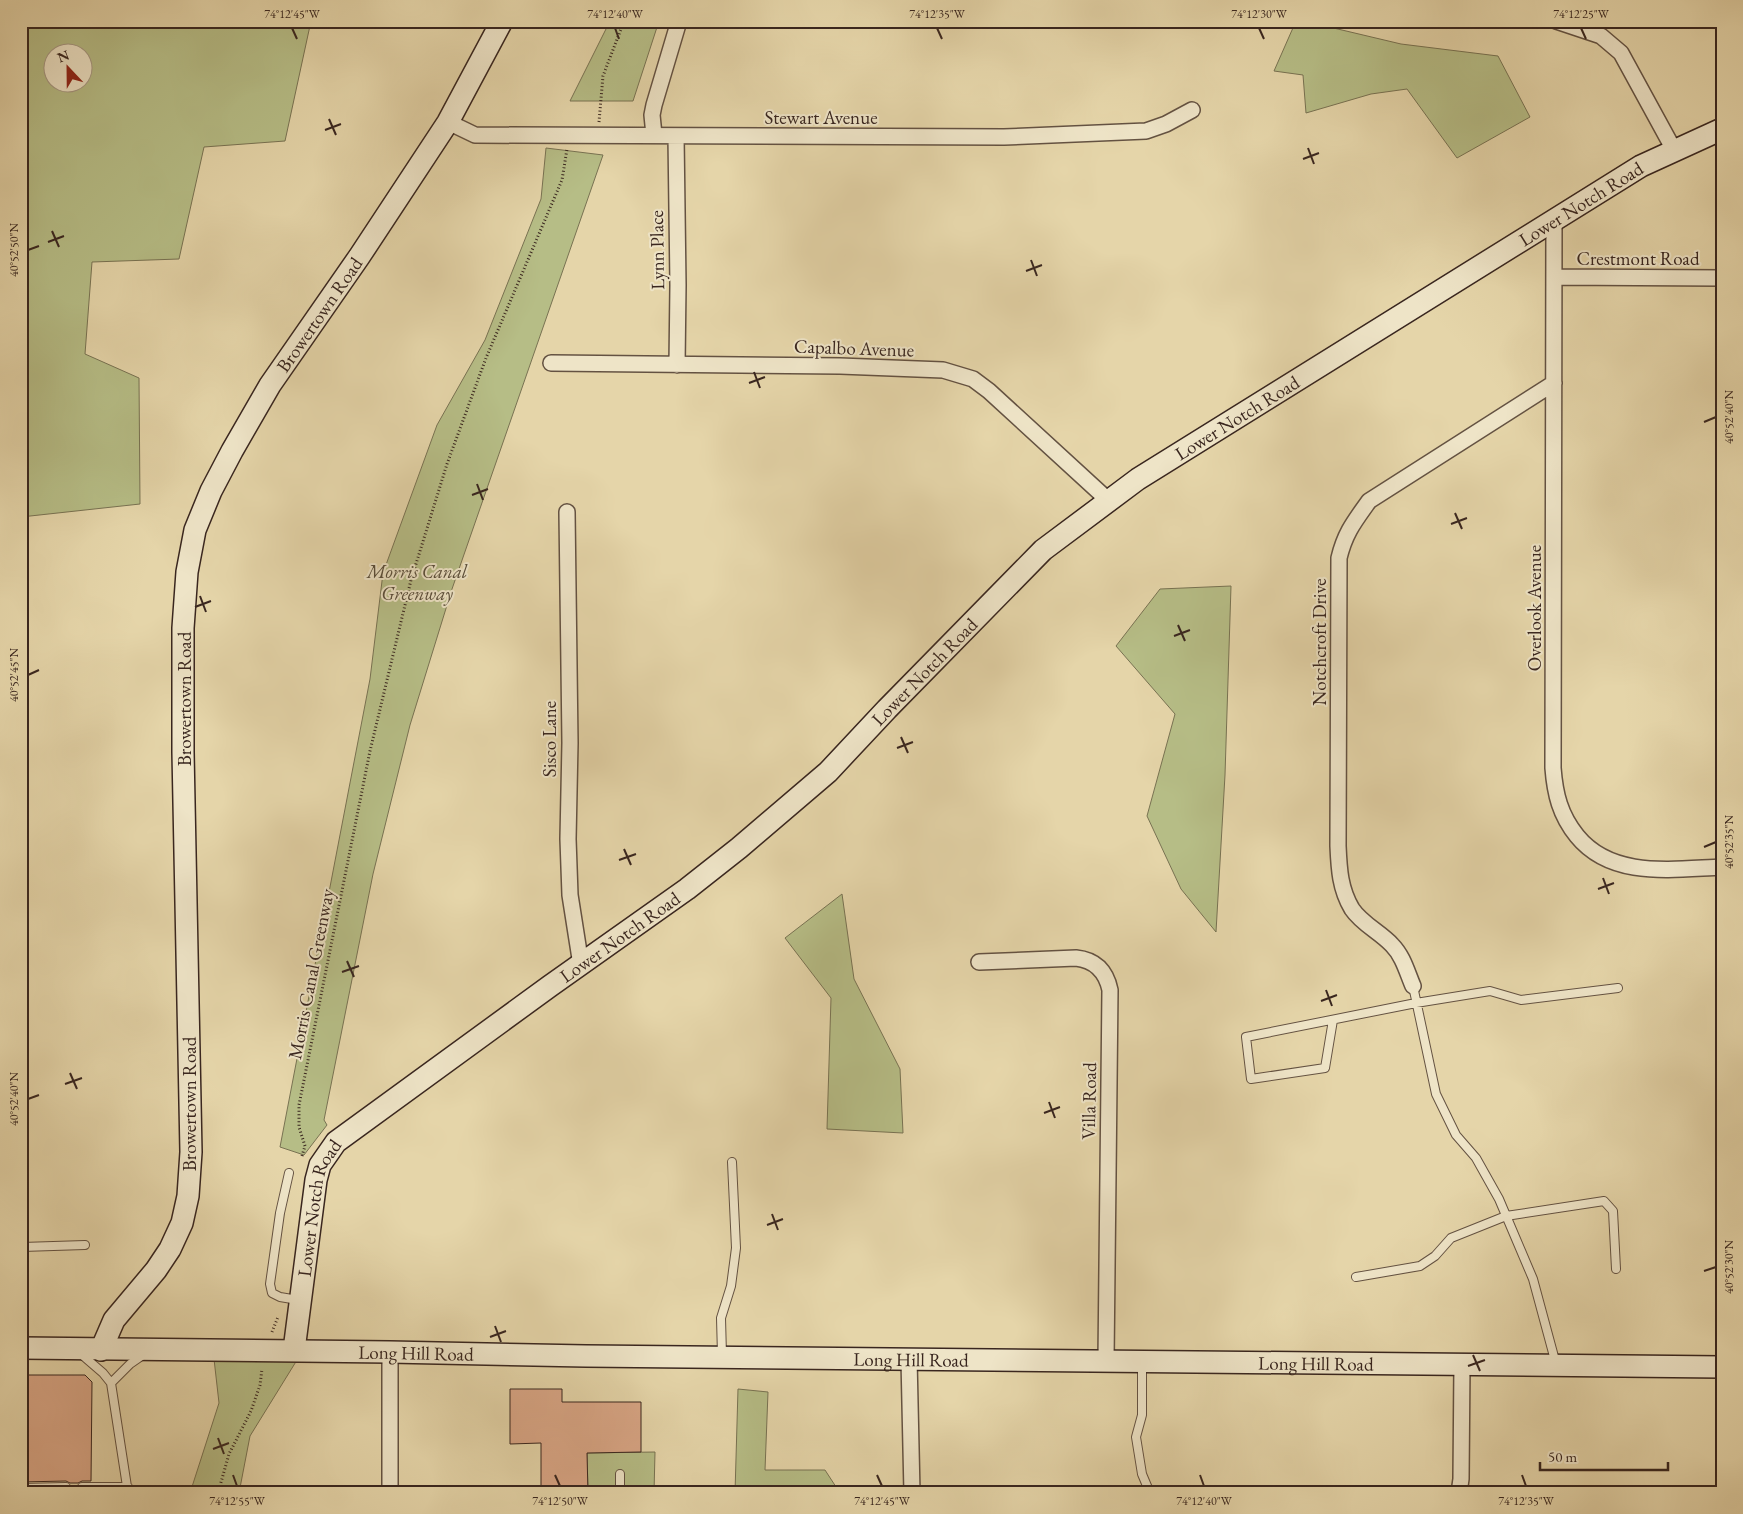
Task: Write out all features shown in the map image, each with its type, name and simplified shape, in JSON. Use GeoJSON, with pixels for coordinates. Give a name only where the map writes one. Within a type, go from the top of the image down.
{"type":"FeatureCollection","features":[{"type":"Feature","properties":{"kind":"street","name":"Browertown Road"},"geometry":{"type":"LineString","coordinates":[[101,1350],[114,1320],[156,1270],[170,1249],[182,1223],[188,1196],[192,1152],[183,628],[187,572],[195,530],[211,491],[270,385],[359,257],[448,122],[502,21]]}},
{"type":"Feature","properties":{"kind":"street"},"geometry":{"type":"LineString","coordinates":[[654,135],[652,115],[654,105],[679,21]]}},
{"type":"Feature","properties":{"kind":"street"},"geometry":{"type":"LineString","coordinates":[[1556,21],[1601,36],[1621,54],[1674,150]]}},
{"type":"Feature","properties":{"kind":"street","name":"Stewart Avenue"},"geometry":{"type":"LineString","coordinates":[[448,122],[474,135],[1004,136],[1146,131],[1166,124],[1192,110]]}},
{"type":"Feature","properties":{"kind":"street","name":"Lower Notch Road"},"geometry":{"type":"LineString","coordinates":[[294,1350],[290,1299],[320,1166],[336,1142],[687,889],[739,848],[828,772],[1043,550],[1109,501],[1147,474],[1641,166],[1722,129]]}},
{"type":"Feature","properties":{"kind":"street","name":"Lynn Place"},"geometry":{"type":"LineString","coordinates":[[676,136],[677,364]]}},
{"type":"Feature","properties":{"kind":"street","name":"Overlook Avenue"},"geometry":{"type":"LineString","coordinates":[[1554,220],[1554,768],[1557,801],[1563,816],[1585,845],[1596,854],[1610,861],[1653,869],[1722,867]]}},
{"type":"Feature","properties":{"kind":"street","name":"Crestmont Road"},"geometry":{"type":"LineString","coordinates":[[1554,277],[1722,278]]}},
{"type":"Feature","properties":{"kind":"street","name":"Capalbo Avenue"},"geometry":{"type":"LineString","coordinates":[[551,363],[943,370],[973,379],[989,391],[1109,501]]}},
{"type":"Feature","properties":{"kind":"street","name":"Notchcroft Drive"},"geometry":{"type":"LineString","coordinates":[[1413,986],[1401,957],[1392,945],[1353,910],[1340,880],[1338,846],[1339,558],[1349,527],[1369,501],[1554,383]]}},
{"type":"Feature","properties":{"kind":"street","name":"Sisco Lane"},"geometry":{"type":"LineString","coordinates":[[567,512],[570,743],[568,848],[570,895],[581,964]]}},
{"type":"Feature","properties":{"kind":"street","name":"Villa Road"},"geometry":{"type":"LineString","coordinates":[[979,962],[1087,959],[1105,974],[1108,981],[1110,990],[1106,1360]]}},
{"type":"Feature","properties":{"kind":"street","name":"Long Hill Road"},"geometry":{"type":"LineString","coordinates":[[21,1348],[76,1350],[294,1350],[586,1356],[1722,1367]]}},
{"type":"Feature","properties":{"kind":"street"},"geometry":{"type":"LineString","coordinates":[[390,1352],[390,1493]]}},
{"type":"Feature","properties":{"kind":"street"},"geometry":{"type":"LineString","coordinates":[[909,1359],[912,1493]]}},
{"type":"Feature","properties":{"kind":"street"},"geometry":{"type":"LineString","coordinates":[[1459,1493],[1461,1479],[1462,1364]]}},
{"type":"Feature","properties":{"kind":"lane"},"geometry":{"type":"LineString","coordinates":[[1413,986],[1436,1094],[1456,1135],[1476,1158],[1499,1199],[1534,1279],[1556,1366]]}},
{"type":"Feature","properties":{"kind":"lane"},"geometry":{"type":"LineString","coordinates":[[1333,1020],[1325,1068],[1251,1079],[1246,1037],[1416,1003],[1490,991],[1521,1000],[1618,988]]}},
{"type":"Feature","properties":{"kind":"lane"},"geometry":{"type":"LineString","coordinates":[[722,1357],[721,1318],[732,1286],[736,1248],[732,1162]]}},
{"type":"Feature","properties":{"kind":"lane"},"geometry":{"type":"LineString","coordinates":[[289,1173],[280,1213],[270,1284],[272,1293],[290,1299]]}},
{"type":"Feature","properties":{"kind":"lane"},"geometry":{"type":"LineString","coordinates":[[1356,1277],[1420,1266],[1435,1256],[1451,1238],[1506,1216],[1604,1201],[1613,1211],[1616,1269]]}},
{"type":"Feature","properties":{"kind":"lane"},"geometry":{"type":"LineString","coordinates":[[21,1278],[22,1247],[85,1245]]}},
{"type":"Feature","properties":{"kind":"lane"},"geometry":{"type":"LineString","coordinates":[[76,1350],[103,1373],[111,1383],[128,1490],[82,1487]]}},
{"type":"Feature","properties":{"kind":"lane"},"geometry":{"type":"LineString","coordinates":[[111,1383],[130,1364],[151,1350]]}},
{"type":"Feature","properties":{"kind":"lane"},"geometry":{"type":"LineString","coordinates":[[1142,1361],[1142,1415],[1136,1437],[1142,1474],[1150,1493]]}},
{"type":"Feature","properties":{"kind":"lane"},"geometry":{"type":"LineString","coordinates":[[620,1474],[620,1493]]}},
{"type":"Feature","properties":{"kind":"lane"},"geometry":{"type":"LineString","coordinates":[[21,1488],[66,1487]]}},
{"type":"Feature","properties":{"kind":"path","name":"Morris Canal Greenway"},"geometry":{"type":"LineString","coordinates":[[301,1162],[305,1146],[299,1127],[300,1096],[370,751],[411,580],[447,464],[483,366],[562,180],[568,143],[598,124],[603,76],[624,21]]}},
{"type":"Feature","properties":{"kind":"path"},"geometry":{"type":"LineString","coordinates":[[270,1336],[278,1318],[290,1299]]}},
{"type":"Feature","properties":{"kind":"path"},"geometry":{"type":"LineString","coordinates":[[218,1493],[229,1454],[251,1411],[260,1385],[264,1360]]}},
{"type":"Feature","properties":{"kind":"green space"},"geometry":{"type":"Polygon","coordinates":[[[21,21],[311,21],[285,141],[204,147],[179,259],[92,262],[85,354],[139,378],[140,504],[21,517],[21,21]]]}},
{"type":"Feature","properties":{"kind":"green space"},"geometry":{"type":"Polygon","coordinates":[[[610,21],[659,21],[633,101],[570,101],[610,21]]]}},
{"type":"Feature","properties":{"kind":"green space"},"geometry":{"type":"Polygon","coordinates":[[[1296,21],[1304,21],[1401,44],[1498,56],[1530,117],[1457,158],[1407,89],[1371,94],[1306,113],[1303,75],[1274,71],[1296,21]]]}},
{"type":"Feature","properties":{"kind":"green space","name":"Morris Canal Greenway"},"geometry":{"type":"Polygon","coordinates":[[[546,148],[603,155],[452,589],[410,725],[373,874],[324,1120],[327,1125],[304,1155],[280,1147],[370,679],[383,573],[437,425],[485,340],[541,199],[546,148]]]}},
{"type":"Feature","properties":{"kind":"green space"},"geometry":{"type":"Polygon","coordinates":[[[1231,586],[1225,775],[1216,932],[1181,889],[1147,816],[1175,714],[1116,646],[1160,589],[1231,586]]]}},
{"type":"Feature","properties":{"kind":"green space"},"geometry":{"type":"Polygon","coordinates":[[[842,894],[854,979],[900,1069],[903,1133],[827,1129],[831,998],[785,938],[842,894]]]}},
{"type":"Feature","properties":{"kind":"green space"},"geometry":{"type":"Polygon","coordinates":[[[214,1359],[297,1360],[250,1436],[239,1493],[190,1493],[219,1403],[214,1359]]]}},
{"type":"Feature","properties":{"kind":"green space"},"geometry":{"type":"Polygon","coordinates":[[[738,1389],[768,1392],[765,1470],[825,1470],[840,1493],[735,1493],[738,1389]]]}},
{"type":"Feature","properties":{"kind":"green space"},"geometry":{"type":"Polygon","coordinates":[[[655,1452],[654,1493],[588,1493],[587,1453],[655,1452]]]}},
{"type":"Feature","properties":{"kind":"building"},"geometry":{"type":"Polygon","coordinates":[[[21,1375],[85,1375],[92,1382],[91,1481],[78,1483],[66,1481],[21,1482],[21,1375]]]}},
{"type":"Feature","properties":{"kind":"building"},"geometry":{"type":"Polygon","coordinates":[[[510,1389],[562,1389],[562,1402],[641,1402],[641,1452],[587,1453],[588,1493],[541,1493],[541,1443],[510,1444],[510,1389]]]}}]}
